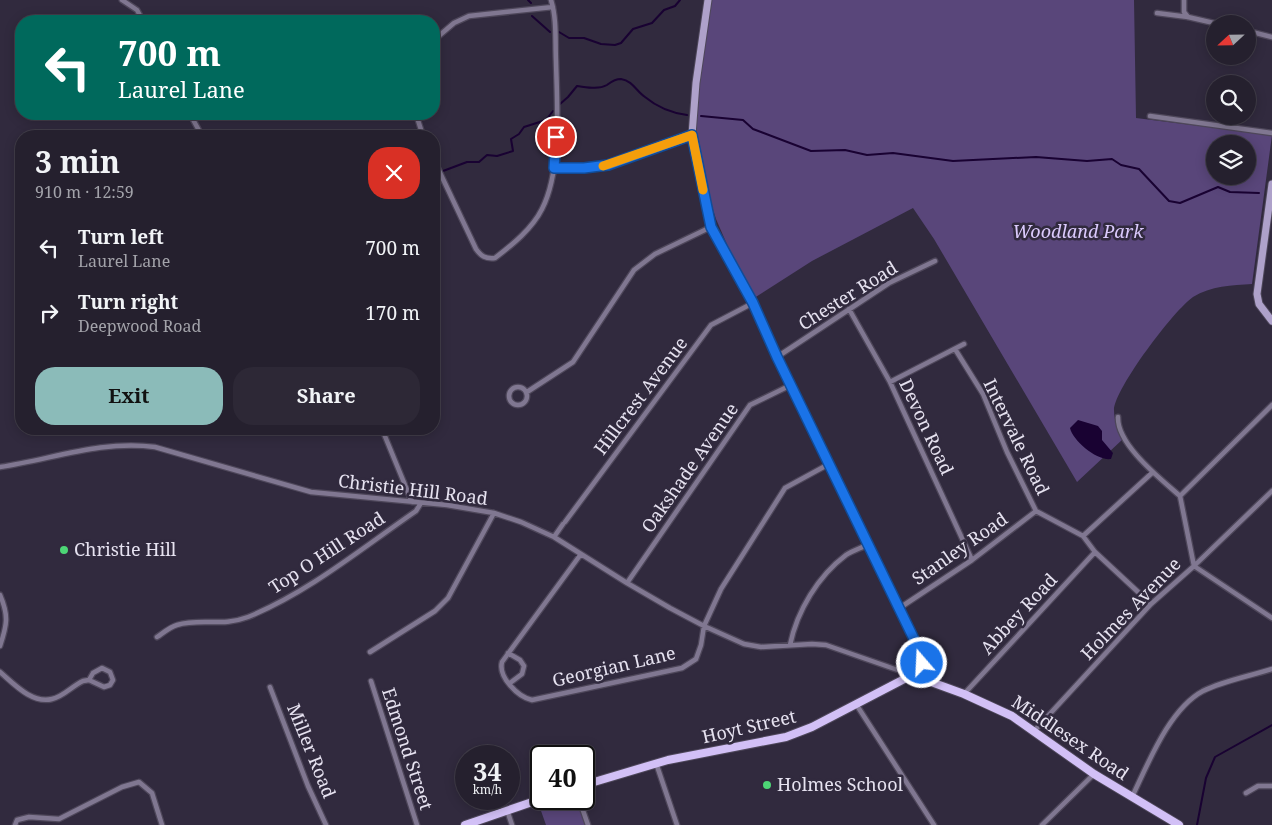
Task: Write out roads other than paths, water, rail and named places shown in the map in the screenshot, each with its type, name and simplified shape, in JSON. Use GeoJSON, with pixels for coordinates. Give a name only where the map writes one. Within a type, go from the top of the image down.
{"type":"FeatureCollection","features":[{"type":"Feature","properties":{"kind":"main road","name":"Middlesex Road"},"geometry":{"type":"LineString","coordinates":[[912,675],[999,709],[1034,730],[1094,774],[1179,825]]}},
{"type":"Feature","properties":{"kind":"main road","name":"Hoyt Street"},"geometry":{"type":"LineString","coordinates":[[595,782],[656,763],[786,737],[803,731],[912,675]]}},
{"type":"Feature","properties":{"kind":"main road"},"geometry":{"type":"LineString","coordinates":[[465,825],[507,810]]}},
{"type":"Feature","properties":{"kind":"street"},"geometry":{"type":"LineString","coordinates":[[122,0],[138,10],[140,15]]}},
{"type":"Feature","properties":{"kind":"street"},"geometry":{"type":"LineString","coordinates":[[440,173],[476,249],[482,256],[489,259],[495,258],[523,234],[537,217],[545,201],[554,168],[556,101],[553,7],[551,0]]}},
{"type":"Feature","properties":{"kind":"street"},"geometry":{"type":"LineString","coordinates":[[708,0],[698,64],[692,135],[711,227],[753,303],[867,545],[914,639],[919,657],[912,675]]}},
{"type":"Feature","properties":{"kind":"street"},"geometry":{"type":"LineString","coordinates":[[1184,0],[1184,12],[1188,16]]}},
{"type":"Feature","properties":{"kind":"street"},"geometry":{"type":"LineString","coordinates":[[440,35],[454,23],[469,16],[553,7]]}},
{"type":"Feature","properties":{"kind":"street"},"geometry":{"type":"LineString","coordinates":[[1157,13],[1188,16],[1206,21]]}},
{"type":"Feature","properties":{"kind":"street"},"geometry":{"type":"LineString","coordinates":[[1256,33],[1272,36]]}},
{"type":"Feature","properties":{"kind":"street"},"geometry":{"type":"LineString","coordinates":[[1150,116],[1272,133]]}},
{"type":"Feature","properties":{"kind":"street"},"geometry":{"type":"LineString","coordinates":[[554,168],[584,168],[608,165],[692,135]]}},
{"type":"Feature","properties":{"kind":"street"},"geometry":{"type":"LineString","coordinates":[[1272,184],[1256,294],[1260,304],[1272,321]]}},
{"type":"Feature","properties":{"kind":"street"},"geometry":{"type":"LineString","coordinates":[[527,392],[573,362],[634,270],[655,254],[711,227]]}},
{"type":"Feature","properties":{"kind":"street","name":"Chester Road"},"geometry":{"type":"LineString","coordinates":[[777,357],[889,283],[935,261]]}},
{"type":"Feature","properties":{"kind":"street","name":"Hillcrest Avenue"},"geometry":{"type":"LineString","coordinates":[[554,537],[711,325],[753,303]]}},
{"type":"Feature","properties":{"kind":"street","name":"Devon Road"},"geometry":{"type":"LineString","coordinates":[[849,310],[890,382],[972,560]]}},
{"type":"Feature","properties":{"kind":"street"},"geometry":{"type":"LineString","coordinates":[[890,382],[964,344]]}},
{"type":"Feature","properties":{"kind":"street","name":"Intervale Road"},"geometry":{"type":"LineString","coordinates":[[955,349],[983,394],[1007,452],[1036,511],[1083,536],[1095,552],[1151,604]]}},
{"type":"Feature","properties":{"kind":"street","name":"Oakshade Avenue"},"geometry":{"type":"LineString","coordinates":[[627,583],[750,405],[791,386]]}},
{"type":"Feature","properties":{"kind":"street"},"geometry":{"type":"LineString","coordinates":[[519,387],[527,392],[527,399],[522,405],[517,406],[510,402],[509,394],[513,388],[519,387]]}},
{"type":"Feature","properties":{"kind":"street"},"geometry":{"type":"LineString","coordinates":[[1118,417],[1118,423],[1123,435],[1135,453],[1180,496],[1272,405]]}},
{"type":"Feature","properties":{"kind":"street"},"geometry":{"type":"LineString","coordinates":[[384,435],[412,502]]}},
{"type":"Feature","properties":{"kind":"street","name":"Christie Hill Road"},"geometry":{"type":"LineString","coordinates":[[0,467],[104,446],[132,444],[164,450],[311,492],[447,505],[494,513],[521,522],[554,537],[627,583],[704,626],[744,644],[762,647],[826,645],[912,675]]}},
{"type":"Feature","properties":{"kind":"street"},"geometry":{"type":"LineString","coordinates":[[704,626],[721,589],[784,488],[829,464]]}},
{"type":"Feature","properties":{"kind":"street"},"geometry":{"type":"LineString","coordinates":[[1083,536],[1153,472]]}},
{"type":"Feature","properties":{"kind":"street"},"geometry":{"type":"LineString","coordinates":[[1272,491],[1194,566],[1272,618]]}},
{"type":"Feature","properties":{"kind":"street","name":"Holmes Avenue"},"geometry":{"type":"LineString","coordinates":[[1034,730],[1151,604],[1194,566],[1180,496]]}},
{"type":"Feature","properties":{"kind":"street","name":"Top O Hill Road"},"geometry":{"type":"LineString","coordinates":[[157,637],[174,625],[188,622],[231,622],[247,617],[286,598],[321,577],[416,511],[421,503]]}},
{"type":"Feature","properties":{"kind":"street","name":"Stanley Road"},"geometry":{"type":"LineString","coordinates":[[898,609],[972,560],[1036,511]]}},
{"type":"Feature","properties":{"kind":"street"},"geometry":{"type":"LineString","coordinates":[[370,652],[420,622],[448,598],[494,513]]}},
{"type":"Feature","properties":{"kind":"street"},"geometry":{"type":"LineString","coordinates":[[790,645],[799,612],[820,582],[848,554],[867,545]]}},
{"type":"Feature","properties":{"kind":"street","name":"Abbey Road"},"geometry":{"type":"LineString","coordinates":[[964,694],[1095,552]]}},
{"type":"Feature","properties":{"kind":"street"},"geometry":{"type":"LineString","coordinates":[[508,653],[520,660],[524,666],[522,674],[510,683],[500,668],[508,653],[581,554]]}},
{"type":"Feature","properties":{"kind":"street"},"geometry":{"type":"LineString","coordinates":[[0,595],[7,612],[5,630],[0,646]]}},
{"type":"Feature","properties":{"kind":"street","name":"Georgian Lane"},"geometry":{"type":"LineString","coordinates":[[510,683],[517,693],[531,700],[682,668],[696,659],[701,645],[704,626]]}},
{"type":"Feature","properties":{"kind":"street"},"geometry":{"type":"LineString","coordinates":[[0,672],[30,696],[41,700],[52,699],[89,680],[92,674],[102,668],[108,670],[113,680],[110,685],[104,687],[89,680]]}},
{"type":"Feature","properties":{"kind":"street"},"geometry":{"type":"LineString","coordinates":[[1132,797],[1171,720],[1185,704],[1203,691],[1272,669]]}},
{"type":"Feature","properties":{"kind":"street","name":"Edmond Street"},"geometry":{"type":"LineString","coordinates":[[370,681],[418,825]]}},
{"type":"Feature","properties":{"kind":"street","name":"Miller Road"},"geometry":{"type":"LineString","coordinates":[[270,687],[308,786],[326,825]]}},
{"type":"Feature","properties":{"kind":"street"},"geometry":{"type":"LineString","coordinates":[[856,704],[934,825]]}},
{"type":"Feature","properties":{"kind":"street"},"geometry":{"type":"LineString","coordinates":[[656,763],[678,825]]}},
{"type":"Feature","properties":{"kind":"street"},"geometry":{"type":"LineString","coordinates":[[1042,825],[1094,774]]}},
{"type":"Feature","properties":{"kind":"street"},"geometry":{"type":"LineString","coordinates":[[15,825],[17,820],[29,817],[59,819],[122,787],[139,782],[152,793],[162,825]]}},
{"type":"Feature","properties":{"kind":"street"},"geometry":{"type":"LineString","coordinates":[[1246,793],[1258,786],[1272,786]]}},
{"type":"Feature","properties":{"kind":"street"},"geometry":{"type":"LineString","coordinates":[[507,810],[512,825]]}},
{"type":"Feature","properties":{"kind":"street"},"geometry":{"type":"LineString","coordinates":[[583,810],[588,825]]}},
{"type":"Feature","properties":{"kind":"waterway"},"geometry":{"type":"LineString","coordinates":[[528,0],[531,3]]}},
{"type":"Feature","properties":{"kind":"waterway"},"geometry":{"type":"LineString","coordinates":[[559,32],[569,38],[584,38],[601,44],[615,45],[621,43],[633,29],[652,23],[664,10],[675,6],[680,0]]}},
{"type":"Feature","properties":{"kind":"waterway"},"geometry":{"type":"LineString","coordinates":[[532,16],[550,32]]}},
{"type":"Feature","properties":{"kind":"waterway"},"geometry":{"type":"LineString","coordinates":[[560,104],[577,86],[600,87],[621,79],[629,82],[642,95],[660,107],[687,115]]}},
{"type":"Feature","properties":{"kind":"waterway"},"geometry":{"type":"LineString","coordinates":[[443,171],[467,162],[479,162],[487,155],[497,156],[513,151],[511,139],[519,134],[524,127],[546,120],[553,111]]}},
{"type":"Feature","properties":{"kind":"waterway"},"geometry":{"type":"LineString","coordinates":[[701,116],[743,120],[753,129],[811,151],[845,150],[867,155],[893,153],[953,161],[1036,157],[1087,161],[1112,159],[1121,165],[1139,169],[1169,201],[1180,203],[1218,187],[1230,192],[1259,193]]}},
{"type":"Feature","properties":{"kind":"waterway"},"geometry":{"type":"LineString","coordinates":[[1197,825],[1206,778],[1215,757],[1272,725]]}},
{"type":"Feature","properties":{"kind":"place","name":"Christie Hill"},"geometry":{"type":"Point","coordinates":[64,550]}},
{"type":"Feature","properties":{"kind":"place","name":"Holmes School"},"geometry":{"type":"Point","coordinates":[767,785]}},
{"type":"Feature","properties":{"kind":"park label","name":"Woodland Park"},"geometry":{"type":"Point","coordinates":[1078,232]}}]}
